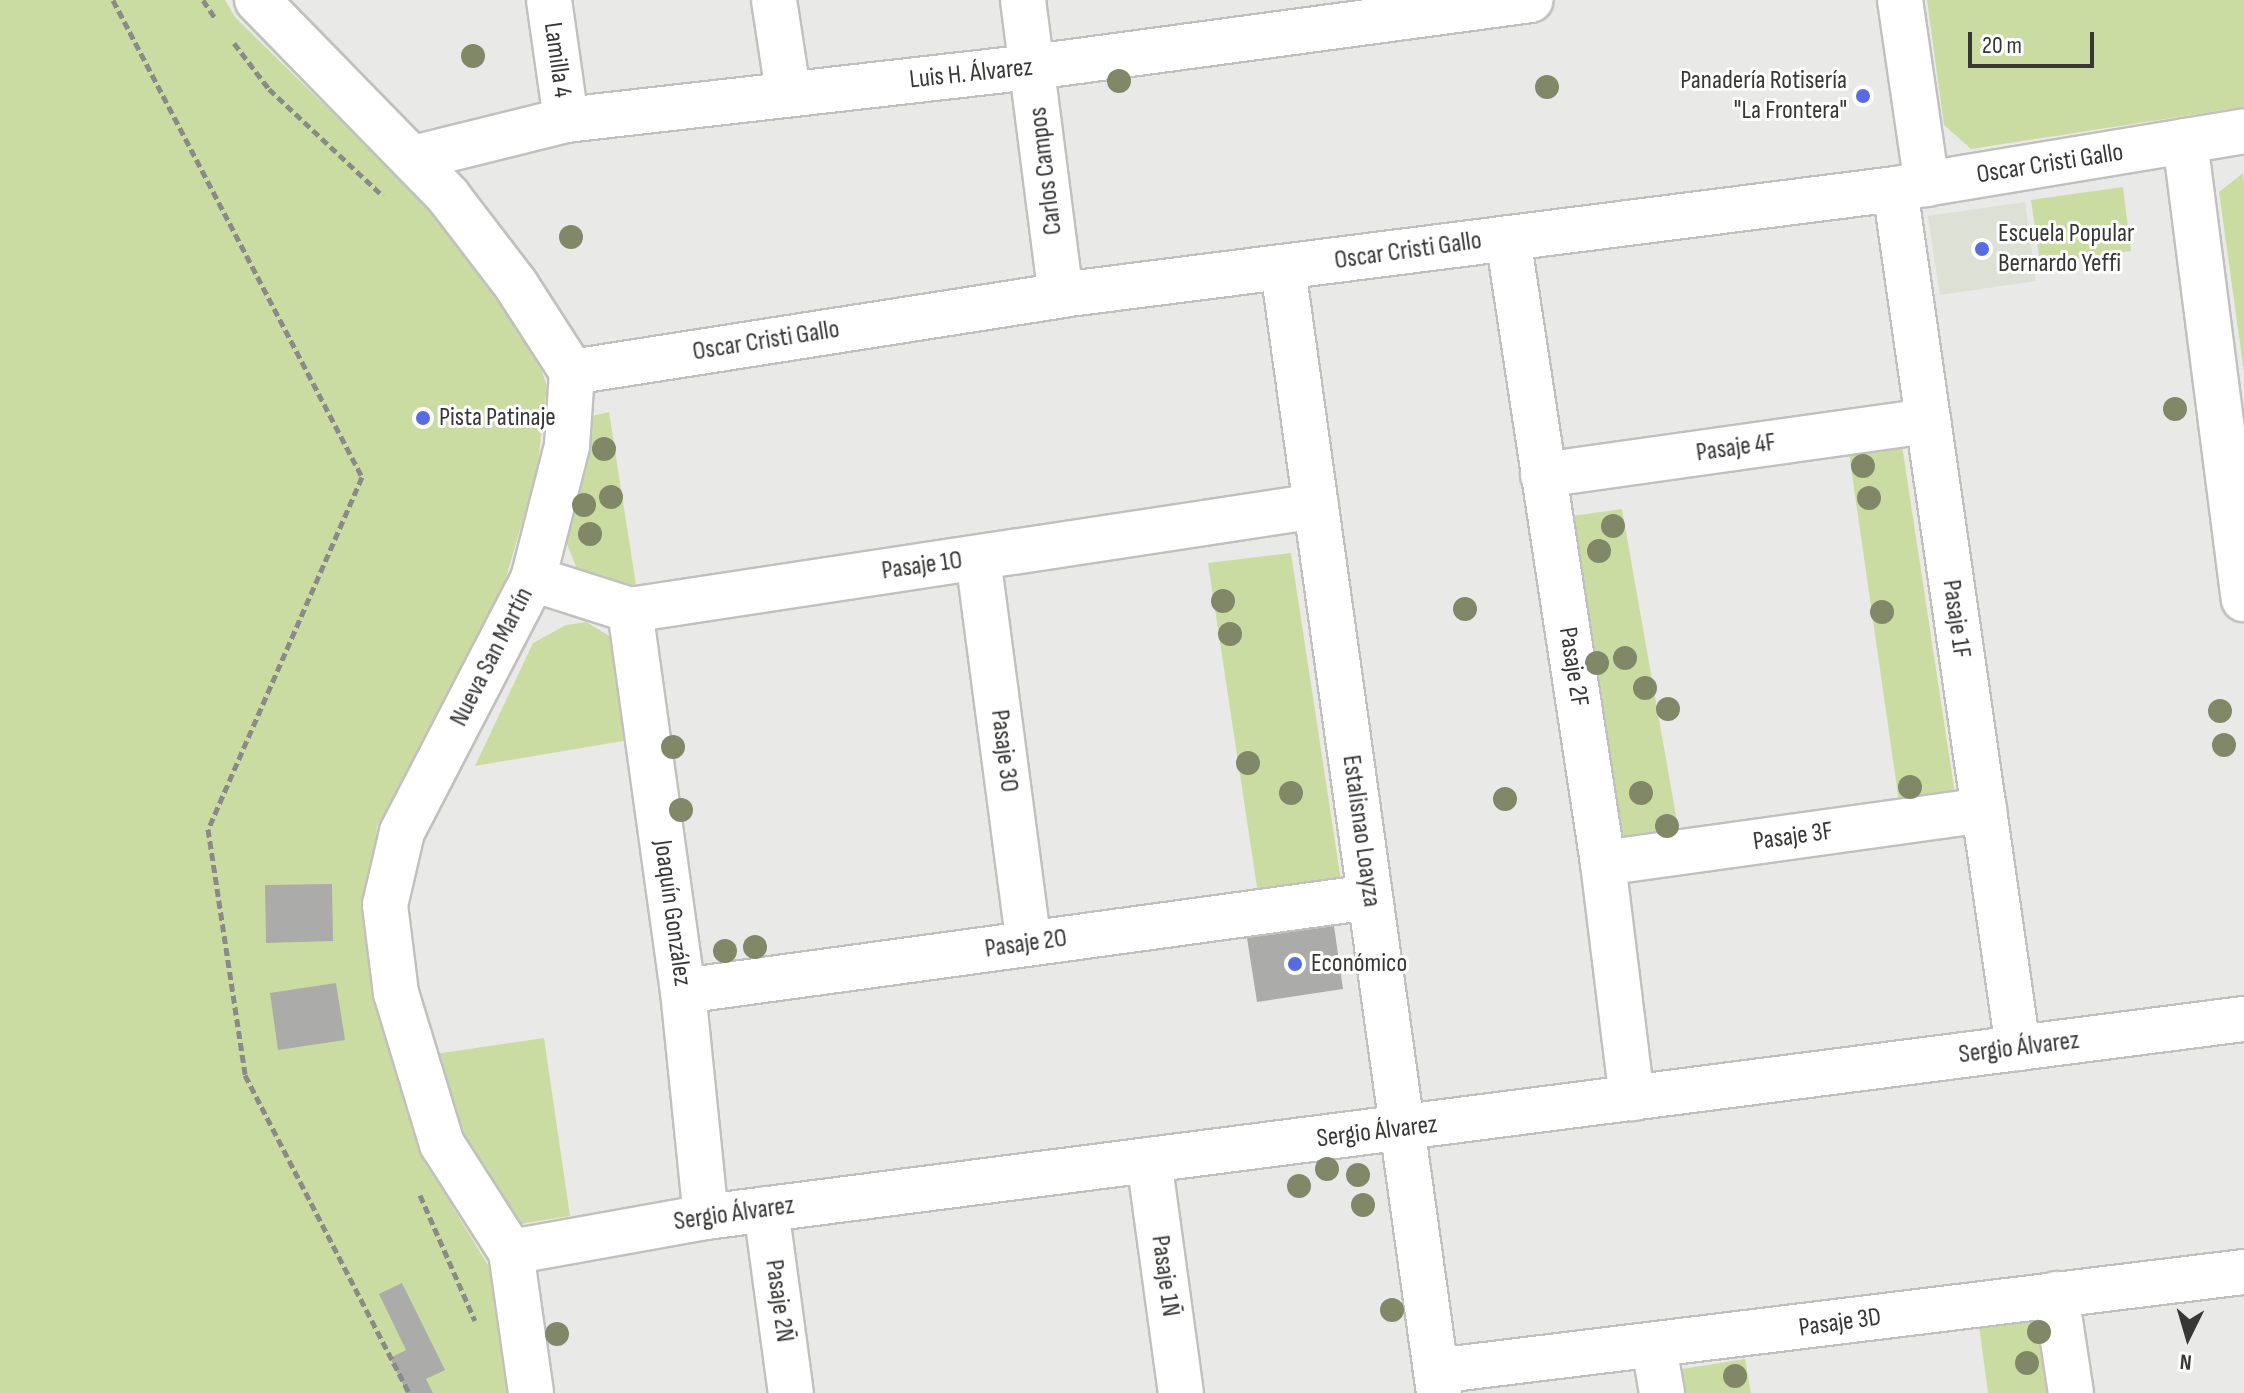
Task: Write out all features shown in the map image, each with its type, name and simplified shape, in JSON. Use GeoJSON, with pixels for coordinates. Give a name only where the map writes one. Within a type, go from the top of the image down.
{"type":"FeatureCollection","features":[{"type":"Feature","properties":{"kind":"street"},"geometry":{"type":"LineString","coordinates":[[257,0],[413,158],[516,285],[572,372]]}},
{"type":"Feature","properties":{"kind":"street","name":"Lamilla 4"},"geometry":{"type":"LineString","coordinates":[[549,0],[566,120]]}},
{"type":"Feature","properties":{"kind":"street"},"geometry":{"type":"LineString","coordinates":[[774,0],[788,92]]}},
{"type":"Feature","properties":{"kind":"street","name":"Carlos Campos"},"geometry":{"type":"LineString","coordinates":[[1023,0],[1061,295]]}},
{"type":"Feature","properties":{"kind":"street","name":"Pasaje 1F"},"geometry":{"type":"LineString","coordinates":[[1900,0],[1928,421],[2018,1048]]}},
{"type":"Feature","properties":{"kind":"street","name":"Luis H. Álvarez"},"geometry":{"type":"LineString","coordinates":[[413,158],[566,120],[788,92],[1034,67],[1264,17],[1512,1]]}},
{"type":"Feature","properties":{"kind":"street","name":"Oscar Cristi Gallo"},"geometry":{"type":"LineString","coordinates":[[572,372],[1061,295],[1911,187],[2244,131]]}},
{"type":"Feature","properties":{"kind":"street"},"geometry":{"type":"LineString","coordinates":[[2185,141],[2243,587]]}},
{"type":"Feature","properties":{"kind":"street","name":"Pasaje 2F"},"geometry":{"type":"LineString","coordinates":[[1508,238],[1603,863],[1632,1098]]}},
{"type":"Feature","properties":{"kind":"street","name":"Estalisnao Loayza"},"geometry":{"type":"LineString","coordinates":[[1283,269],[1438,1382]]}},
{"type":"Feature","properties":{"kind":"street","name":"Nueva San Martín"},"geometry":{"type":"LineString","coordinates":[[531,1393],[511,1252],[442,1144],[396,993],[385,905],[402,832],[533,579],[567,446],[572,372]]}},
{"type":"Feature","properties":{"kind":"street","name":"Pasaje 4F"},"geometry":{"type":"LineString","coordinates":[[1543,475],[1928,421]]}},
{"type":"Feature","properties":{"kind":"street","name":"Pasaje 1O"},"geometry":{"type":"LineString","coordinates":[[533,579],[630,610],[1316,506]]}},
{"type":"Feature","properties":{"kind":"street","name":"Pasaje 3O"},"geometry":{"type":"LineString","coordinates":[[978,558],[1029,943]]}},
{"type":"Feature","properties":{"kind":"street","name":"Joaquín González"},"geometry":{"type":"LineString","coordinates":[[630,610],[683,991],[706,1217]]}},
{"type":"Feature","properties":{"kind":"street","name":"Pasaje 3F"},"geometry":{"type":"LineString","coordinates":[[1603,863],[1984,810]]}},
{"type":"Feature","properties":{"kind":"street","name":"Pasaje 2O"},"geometry":{"type":"LineString","coordinates":[[683,991],[1370,897]]}},
{"type":"Feature","properties":{"kind":"street","name":"Sergio Álvarez"},"geometry":{"type":"LineString","coordinates":[[511,1252],[706,1217],[2244,1019]]}},
{"type":"Feature","properties":{"kind":"street","name":"Pasaje 1Ñ"},"geometry":{"type":"LineString","coordinates":[[1149,1160],[1181,1393]]}},
{"type":"Feature","properties":{"kind":"street","name":"Pasaje 2Ñ"},"geometry":{"type":"LineString","coordinates":[[766,1209],[791,1393]]}},
{"type":"Feature","properties":{"kind":"street","name":"Pasaje 3D"},"geometry":{"type":"LineString","coordinates":[[1438,1382],[1654,1347],[2244,1272]]}},
{"type":"Feature","properties":{"kind":"street"},"geometry":{"type":"LineString","coordinates":[[2056,1294],[2071,1393]]}},
{"type":"Feature","properties":{"kind":"street"},"geometry":{"type":"LineString","coordinates":[[1654,1347],[1662,1393]]}},
{"type":"Feature","properties":{"kind":"path"},"geometry":{"type":"LineString","coordinates":[[113,0],[362,477],[208,829],[245,1075],[409,1393]]}},
{"type":"Feature","properties":{"kind":"path"},"geometry":{"type":"LineString","coordinates":[[203,0],[221,26]]}},
{"type":"Feature","properties":{"kind":"path"},"geometry":{"type":"LineString","coordinates":[[231,38],[269,89],[390,202]]}},
{"type":"Feature","properties":{"kind":"path"},"geometry":{"type":"LineString","coordinates":[[418,1190],[480,1333]]}},
{"type":"Feature","properties":{"kind":"shaded area","name":"Escuela Popular Bernardo Yeffi"},"geometry":{"type":"Polygon","coordinates":[[[2025,202],[2036,281],[1940,295],[1928,216],[2025,202]]]}},
{"type":"Feature","properties":{"kind":"green space"},"geometry":{"type":"Polygon","coordinates":[[[0,0],[225,0],[235,17],[424,203],[530,338],[547,386],[537,471],[505,581],[377,827],[373,911],[424,1160],[488,1265],[508,1318],[517,1393],[0,1393],[0,0]]]}},
{"type":"Feature","properties":{"kind":"green space"},"geometry":{"type":"Polygon","coordinates":[[[1927,0],[2244,0],[2244,107],[1971,149],[1944,125],[1927,0]]]}},
{"type":"Feature","properties":{"kind":"green space"},"geometry":{"type":"Polygon","coordinates":[[[2243,173],[2244,184],[2244,372],[2219,192],[2243,173]]]}},
{"type":"Feature","properties":{"kind":"green space"},"geometry":{"type":"Polygon","coordinates":[[[2123,187],[2131,251],[2040,263],[2031,200],[2123,187]]]}},
{"type":"Feature","properties":{"kind":"green space"},"geometry":{"type":"Polygon","coordinates":[[[609,412],[636,585],[597,584],[577,569],[567,544],[592,416],[609,412]]]}},
{"type":"Feature","properties":{"kind":"green space"},"geometry":{"type":"Polygon","coordinates":[[[1901,439],[1955,794],[1899,802],[1848,446],[1901,439]]]}},
{"type":"Feature","properties":{"kind":"green space"},"geometry":{"type":"Polygon","coordinates":[[[1622,509],[1679,833],[1611,842],[1558,518],[1622,509]]]}},
{"type":"Feature","properties":{"kind":"green space"},"geometry":{"type":"Polygon","coordinates":[[[1291,553],[1343,894],[1260,907],[1208,563],[1291,553]]]}},
{"type":"Feature","properties":{"kind":"green space"},"geometry":{"type":"Polygon","coordinates":[[[586,622],[613,638],[629,740],[475,766],[533,643],[566,625],[586,622]]]}},
{"type":"Feature","properties":{"kind":"green space"},"geometry":{"type":"Polygon","coordinates":[[[544,1038],[570,1216],[514,1225],[497,1211],[428,1055],[544,1038]]]}},
{"type":"Feature","properties":{"kind":"green space"},"geometry":{"type":"Polygon","coordinates":[[[2050,1309],[2061,1393],[1988,1393],[1978,1318],[2050,1309]]]}},
{"type":"Feature","properties":{"kind":"green space"},"geometry":{"type":"Polygon","coordinates":[[[1745,1359],[1751,1393],[1680,1393],[1676,1370],[1745,1359]]]}},
{"type":"Feature","properties":{"kind":"building"},"geometry":{"type":"Polygon","coordinates":[[[332,884],[333,941],[266,943],[265,885],[332,884]]]}},
{"type":"Feature","properties":{"kind":"building","name":"Económico"},"geometry":{"type":"Polygon","coordinates":[[[1334,926],[1343,989],[1257,1002],[1247,938],[1334,926]]]}},
{"type":"Feature","properties":{"kind":"building"},"geometry":{"type":"Polygon","coordinates":[[[336,983],[345,1040],[278,1050],[270,993],[336,983]]]}},
{"type":"Feature","properties":{"kind":"building"},"geometry":{"type":"Polygon","coordinates":[[[402,1283],[445,1370],[426,1379],[433,1393],[407,1393],[390,1358],[406,1350],[379,1294],[402,1283]]]}},
{"type":"Feature","properties":{"kind":"place","name":"Panadería Rotisería \"La Frontera\""},"geometry":{"type":"Point","coordinates":[1863,96]}},
{"type":"Feature","properties":{"kind":"place","name":"Escuela Popular Bernardo Yeffi"},"geometry":{"type":"Point","coordinates":[1982,249]}},
{"type":"Feature","properties":{"kind":"place","name":"Pista Patinaje"},"geometry":{"type":"Point","coordinates":[423,418]}},
{"type":"Feature","properties":{"kind":"place","name":"Económico"},"geometry":{"type":"Point","coordinates":[1295,964]}}]}
